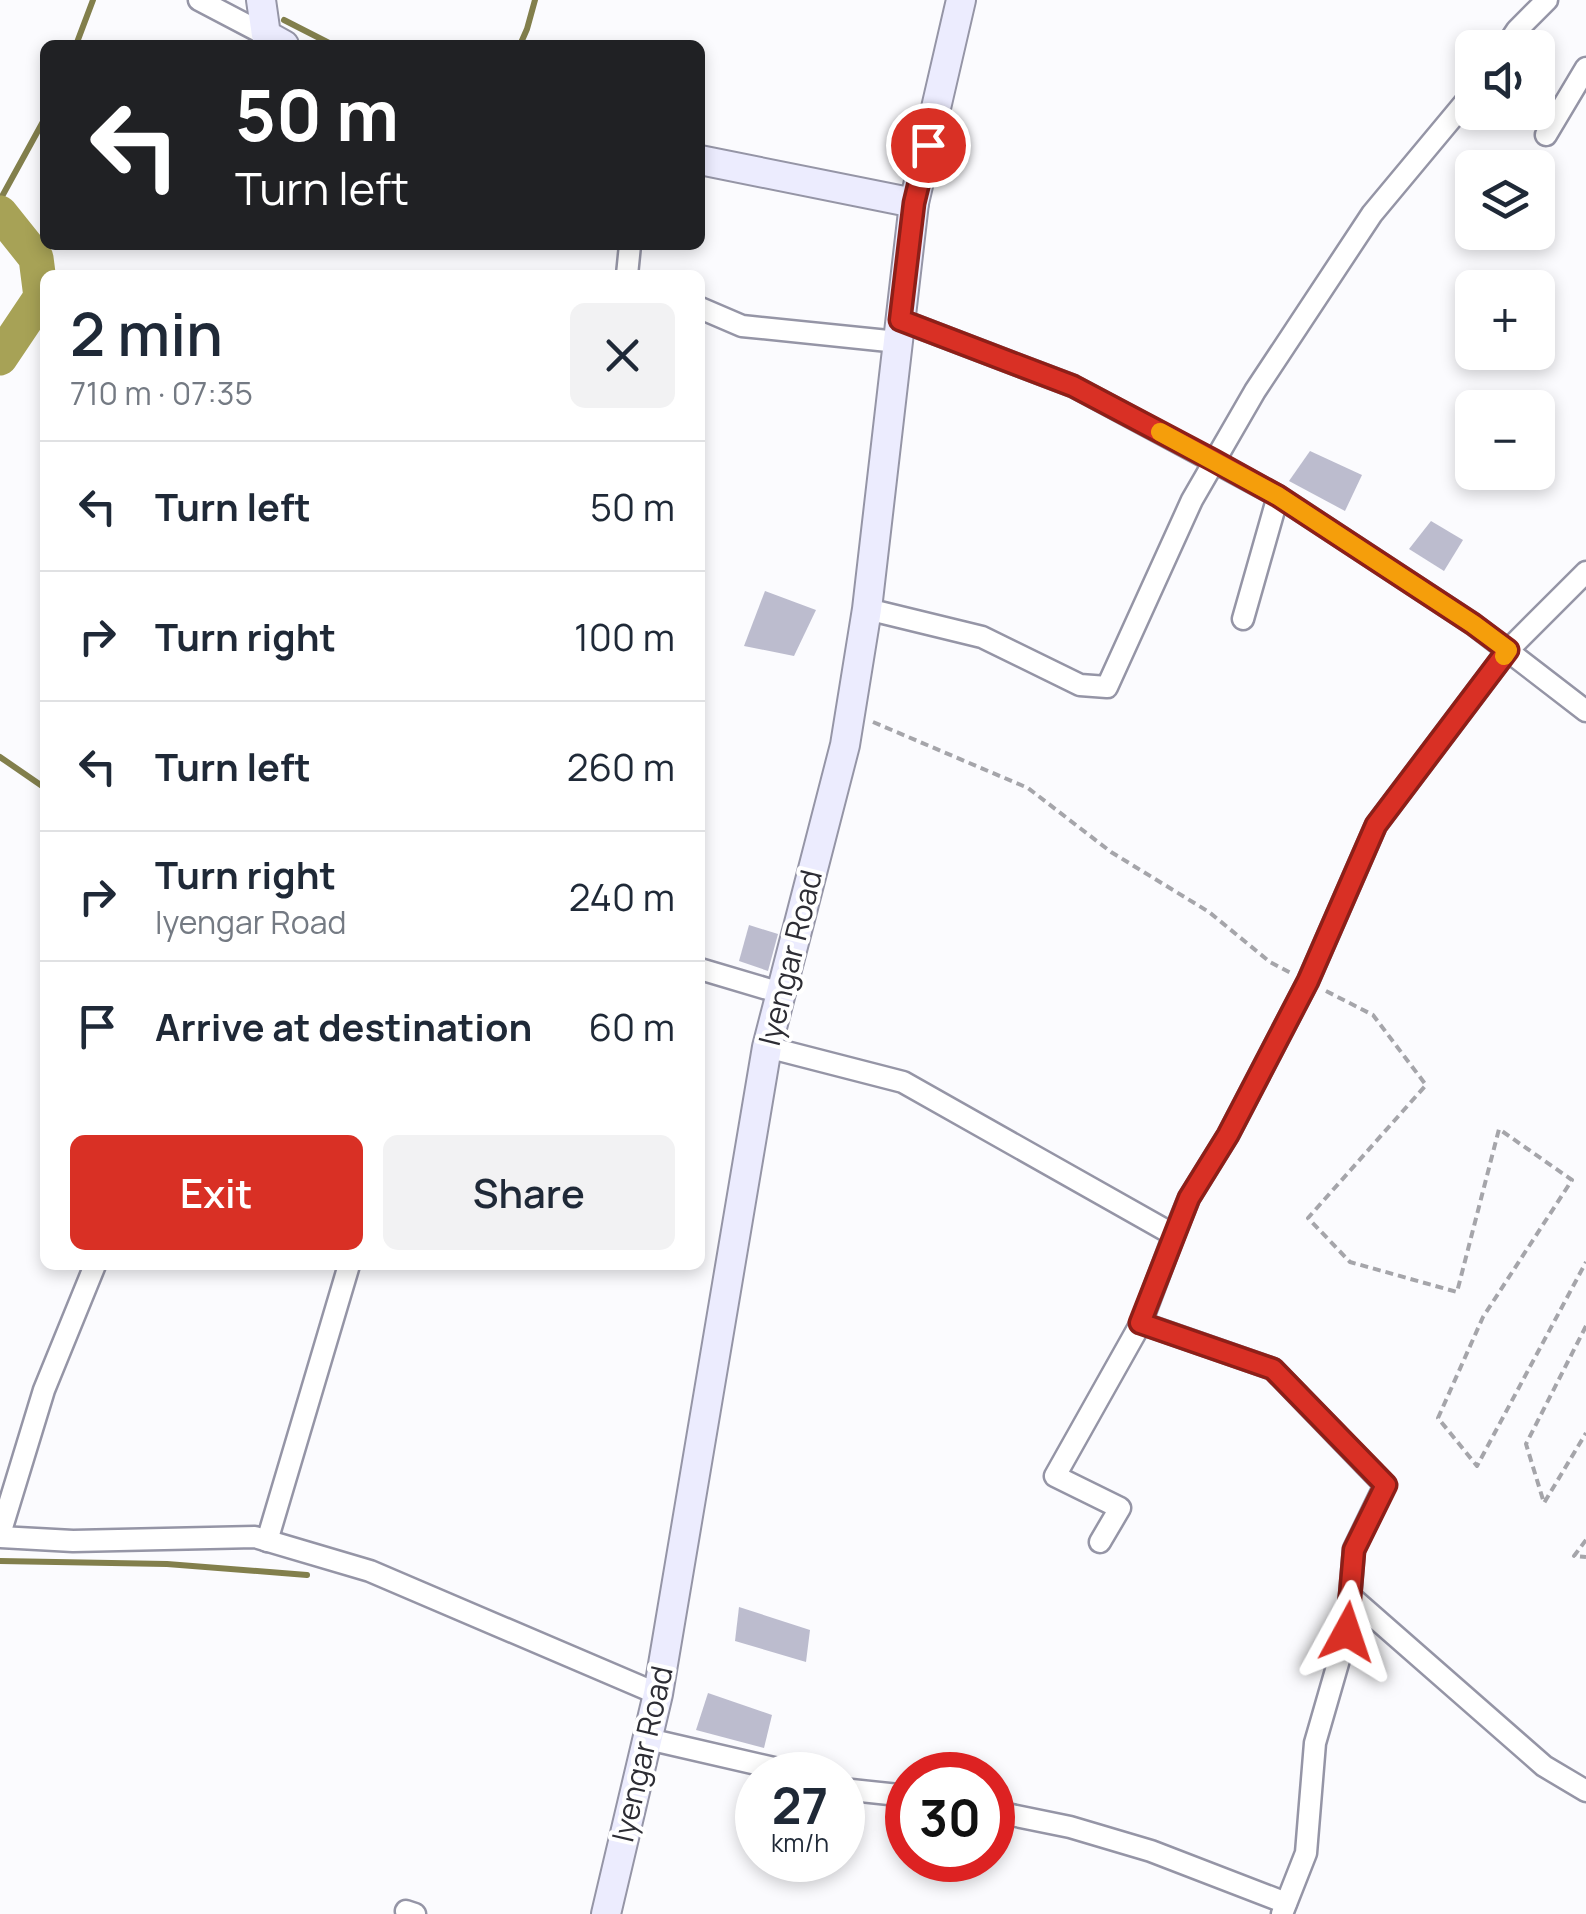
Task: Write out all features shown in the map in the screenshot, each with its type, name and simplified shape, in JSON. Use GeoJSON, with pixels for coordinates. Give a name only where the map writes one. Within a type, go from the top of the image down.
{"type":"FeatureCollection","features":[{"type":"Feature","properties":{"kind":"main road"},"geometry":{"type":"LineString","coordinates":[[261,0],[275,40]]}},
{"type":"Feature","properties":{"kind":"main road","name":"Iyengar Road"},"geometry":{"type":"LineString","coordinates":[[606,1914],[658,1694],[768,1047],[845,745],[867,609],[914,203],[961,0]]}},
{"type":"Feature","properties":{"kind":"main road"},"geometry":{"type":"LineString","coordinates":[[705,161],[914,203]]}},
{"type":"Feature","properties":{"kind":"street"},"geometry":{"type":"LineString","coordinates":[[199,0],[275,40]]}},
{"type":"Feature","properties":{"kind":"street"},"geometry":{"type":"LineString","coordinates":[[1518,30],[1547,0]]}},
{"type":"Feature","properties":{"kind":"street"},"geometry":{"type":"LineString","coordinates":[[1546,135],[1586,68]]}},
{"type":"Feature","properties":{"kind":"street"},"geometry":{"type":"LineString","coordinates":[[867,609],[982,637],[1080,685],[1107,687],[1192,500],[1254,391],[1372,214],[1455,114]]}},
{"type":"Feature","properties":{"kind":"street"},"geometry":{"type":"LineString","coordinates":[[705,310],[742,326],[899,331],[1073,386],[1278,496],[1473,624],[1586,711]]}},
{"type":"Feature","properties":{"kind":"street"},"geometry":{"type":"LineString","coordinates":[[1243,619],[1278,496]]}},
{"type":"Feature","properties":{"kind":"street"},"geometry":{"type":"LineString","coordinates":[[1100,1542],[1120,1508],[1054,1476],[1140,1323],[1189,1198],[1228,1135],[1308,981],[1376,825],[1508,650],[1586,572]]}},
{"type":"Feature","properties":{"kind":"street"},"geometry":{"type":"LineString","coordinates":[[705,970],[781,993]]}},
{"type":"Feature","properties":{"kind":"street"},"geometry":{"type":"LineString","coordinates":[[768,1047],[904,1082],[1174,1235]]}},
{"type":"Feature","properties":{"kind":"street"},"geometry":{"type":"LineString","coordinates":[[93,1270],[44,1390],[0,1536],[73,1541],[255,1537],[370,1571],[658,1694]]}},
{"type":"Feature","properties":{"kind":"street"},"geometry":{"type":"LineString","coordinates":[[267,1541],[348,1270]]}},
{"type":"Feature","properties":{"kind":"street"},"geometry":{"type":"LineString","coordinates":[[1015,1816],[1151,1852],[1284,1909],[1306,1853],[1316,1743],[1347,1632],[1354,1550],[1386,1485],[1273,1369],[1140,1323]]}},
{"type":"Feature","properties":{"kind":"street"},"geometry":{"type":"LineString","coordinates":[[1350,1596],[1544,1766],[1586,1791]]}},
{"type":"Feature","properties":{"kind":"street"},"geometry":{"type":"LineString","coordinates":[[648,1739],[735,1759]]}},
{"type":"Feature","properties":{"kind":"path"},"geometry":{"type":"LineString","coordinates":[[850,712],[1028,788],[1111,852],[1209,912],[1270,962],[1373,1015],[1426,1085],[1308,1218],[1350,1262],[1457,1292],[1499,1129],[1572,1180],[1484,1318],[1438,1418],[1476,1466],[1586,1262]]}},
{"type":"Feature","properties":{"kind":"path"},"geometry":{"type":"LineString","coordinates":[[1586,1326],[1526,1444],[1544,1503],[1586,1433]]}},
{"type":"Feature","properties":{"kind":"path"},"geometry":{"type":"LineString","coordinates":[[1586,1540],[1574,1556],[1586,1557]]}},
{"type":"Feature","properties":{"kind":"building"},"geometry":{"type":"Polygon","coordinates":[[[1310,451],[1362,475],[1345,511],[1289,481],[1310,451]]]}},
{"type":"Feature","properties":{"kind":"building"},"geometry":{"type":"Polygon","coordinates":[[[1431,521],[1463,540],[1444,571],[1409,549],[1431,521]]]}},
{"type":"Feature","properties":{"kind":"building"},"geometry":{"type":"Polygon","coordinates":[[[765,591],[816,610],[794,656],[744,646],[765,591]]]}},
{"type":"Feature","properties":{"kind":"building"},"geometry":{"type":"Polygon","coordinates":[[[749,925],[778,934],[768,971],[739,961],[749,925]]]}},
{"type":"Feature","properties":{"kind":"building"},"geometry":{"type":"Polygon","coordinates":[[[739,1607],[810,1630],[806,1662],[735,1641],[739,1607]]]}},
{"type":"Feature","properties":{"kind":"building"},"geometry":{"type":"Polygon","coordinates":[[[708,1693],[772,1715],[764,1748],[696,1730],[708,1693]]]}},
{"type":"Feature","properties":{"kind":"waterway"},"geometry":{"type":"LineString","coordinates":[[78,40],[93,0]]}},
{"type":"Feature","properties":{"kind":"waterway"},"geometry":{"type":"LineString","coordinates":[[522,40],[535,0]]}},
{"type":"Feature","properties":{"kind":"waterway"},"geometry":{"type":"LineString","coordinates":[[284,20],[323,40]]}},
{"type":"Feature","properties":{"kind":"waterway"},"geometry":{"type":"LineString","coordinates":[[0,200],[40,127]]}},
{"type":"Feature","properties":{"kind":"waterway"},"geometry":{"type":"LineString","coordinates":[[0,213],[36,258],[40,289]]}},
{"type":"Feature","properties":{"kind":"waterway"},"geometry":{"type":"LineString","coordinates":[[0,358],[40,298]]}},
{"type":"Feature","properties":{"kind":"waterway"},"geometry":{"type":"LineString","coordinates":[[0,757],[40,785]]}},
{"type":"Feature","properties":{"kind":"waterway"},"geometry":{"type":"LineString","coordinates":[[0,1561],[167,1564],[307,1575]]}},
{"type":"Feature","properties":{"kind":"slow traffic"},"geometry":{"type":"LineString","coordinates":[[1160,432],[1278,496],[1473,624],[1508,650],[1504,656]]}},
{"type":"Feature","properties":{"kind":"route"},"geometry":{"type":"LineString","coordinates":[[928,145],[914,203],[900,320],[1073,386],[1213,460],[1278,496],[1508,650],[1376,825],[1308,981],[1228,1135],[1189,1198],[1140,1323],[1273,1369],[1386,1485],[1354,1550],[1347,1632]]}}]}
